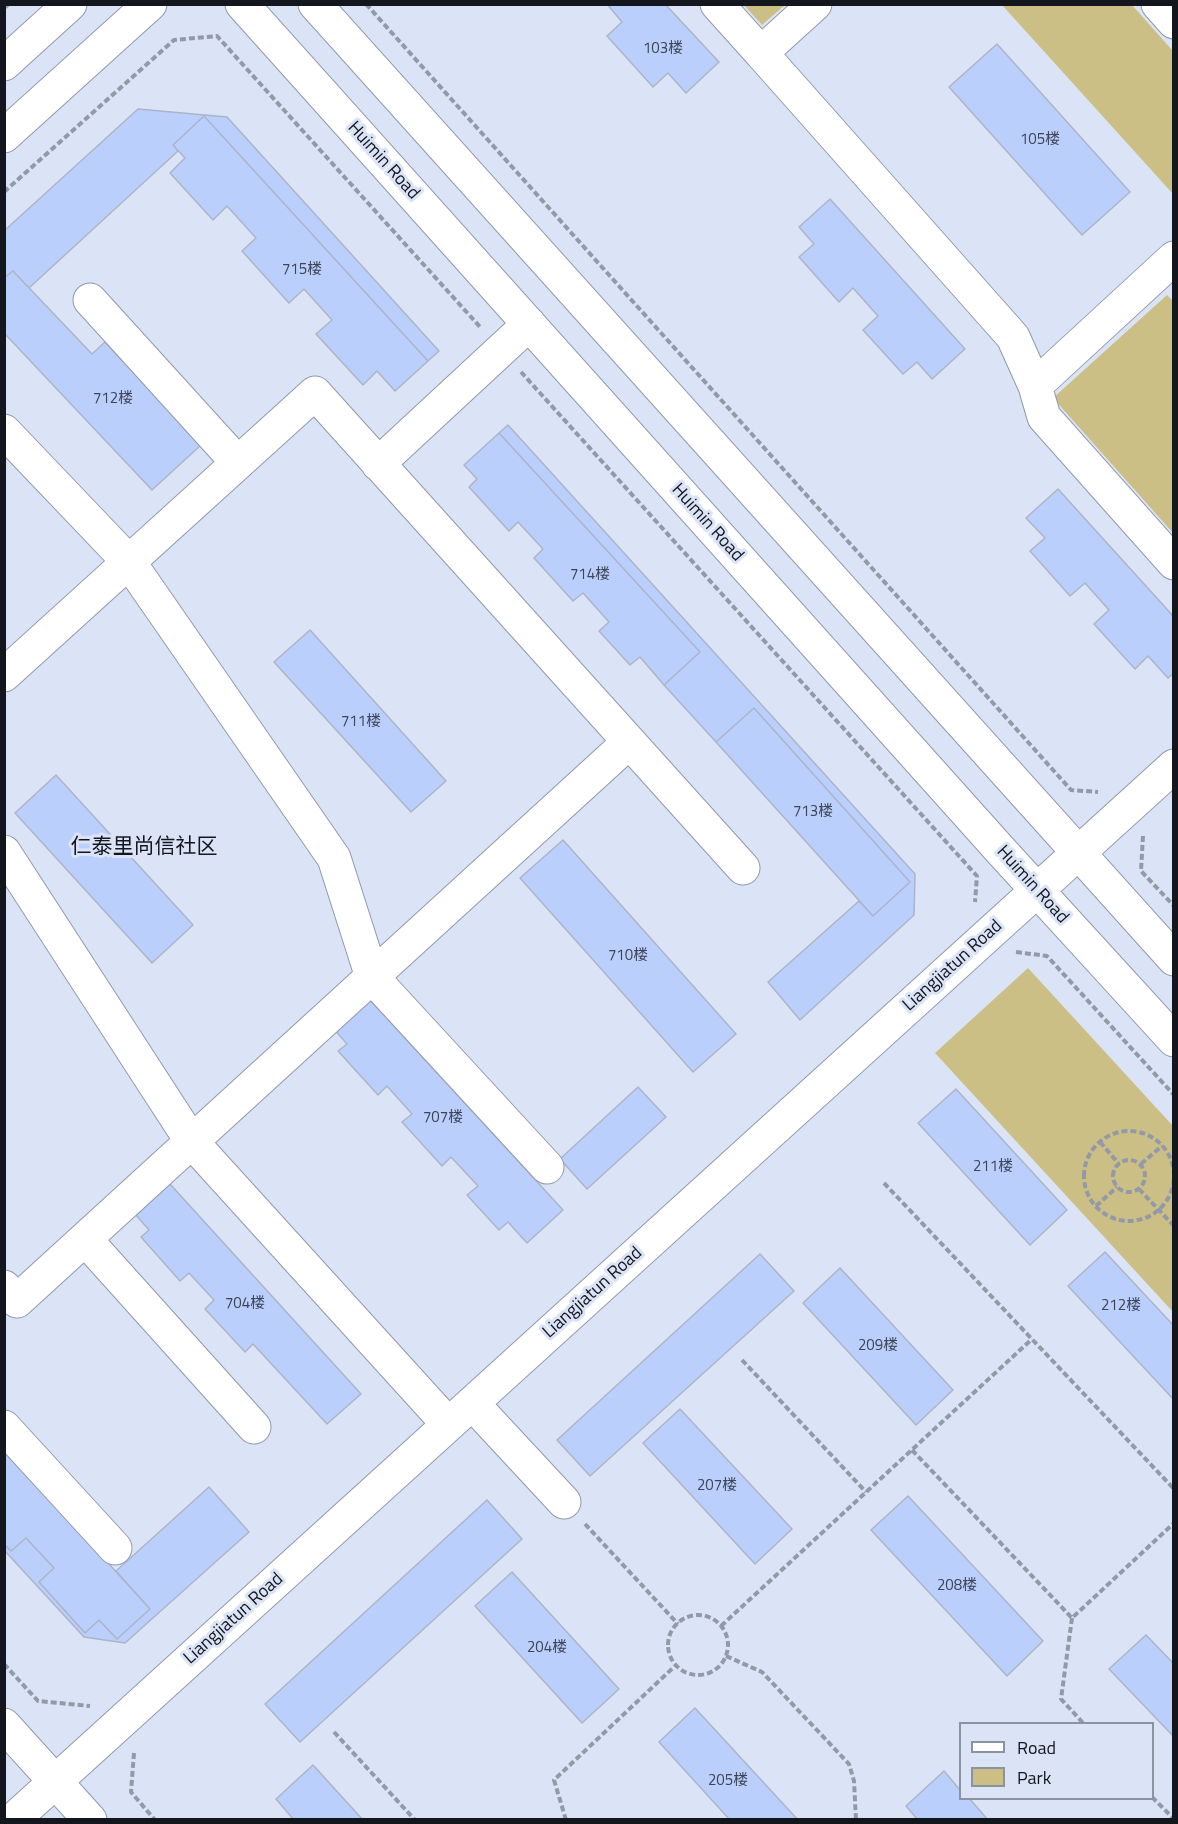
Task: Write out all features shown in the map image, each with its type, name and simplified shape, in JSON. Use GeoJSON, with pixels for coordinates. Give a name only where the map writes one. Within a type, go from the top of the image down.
{"type":"FeatureCollection","features":[{"type":"Feature","properties":{"kind":"main road"},"geometry":{"type":"LineString","coordinates":[[4,64],[70,4]]}},
{"type":"Feature","properties":{"kind":"main road"},"geometry":{"type":"LineString","coordinates":[[4,136],[150,4]]}},
{"type":"Feature","properties":{"kind":"main road","name":"Huimin Road"},"geometry":{"type":"LineString","coordinates":[[242,4],[1173,1040]]}},
{"type":"Feature","properties":{"kind":"main road"},"geometry":{"type":"LineString","coordinates":[[315,4],[1173,959]]}},
{"type":"Feature","properties":{"kind":"main road"},"geometry":{"type":"LineString","coordinates":[[717,4],[1013,337],[1035,386],[1044,417],[1173,563]]}},
{"type":"Feature","properties":{"kind":"main road"},"geometry":{"type":"LineString","coordinates":[[761,53],[815,4]]}},
{"type":"Feature","properties":{"kind":"main road"},"geometry":{"type":"LineString","coordinates":[[1158,4],[1173,22]]}},
{"type":"Feature","properties":{"kind":"main road"},"geometry":{"type":"LineString","coordinates":[[1035,386],[1173,258]]}},
{"type":"Feature","properties":{"kind":"main road"},"geometry":{"type":"LineString","coordinates":[[90,300],[238,463]]}},
{"type":"Feature","properties":{"kind":"main road"},"geometry":{"type":"LineString","coordinates":[[378,464],[529,324]]}},
{"type":"Feature","properties":{"kind":"main road"},"geometry":{"type":"LineString","coordinates":[[4,675],[315,393],[742,868]]}},
{"type":"Feature","properties":{"kind":"main road"},"geometry":{"type":"LineString","coordinates":[[4,431],[129,562],[334,858],[372,977],[547,1167]]}},
{"type":"Feature","properties":{"kind":"main road"},"geometry":{"type":"LineString","coordinates":[[9,1298],[85,1239],[629,742]]}},
{"type":"Feature","properties":{"kind":"main road","name":"Liangjiatun Road"},"geometry":{"type":"LineString","coordinates":[[13,1820],[1173,766]]}},
{"type":"Feature","properties":{"kind":"main road"},"geometry":{"type":"LineString","coordinates":[[4,852],[192,1142],[448,1424]]}},
{"type":"Feature","properties":{"kind":"main road"},"geometry":{"type":"LineString","coordinates":[[85,1239],[254,1428]]}},
{"type":"Feature","properties":{"kind":"main road"},"geometry":{"type":"LineString","coordinates":[[472,1403],[564,1502]]}},
{"type":"Feature","properties":{"kind":"main road"},"geometry":{"type":"LineString","coordinates":[[4,1427],[115,1548]]}},
{"type":"Feature","properties":{"kind":"main road"},"geometry":{"type":"LineString","coordinates":[[4,1725],[90,1820]]}},
{"type":"Feature","properties":{"kind":"path"},"geometry":{"type":"LineString","coordinates":[[4,8],[9,4]]}},
{"type":"Feature","properties":{"kind":"path"},"geometry":{"type":"LineString","coordinates":[[366,4],[1071,790],[1107,793]]}},
{"type":"Feature","properties":{"kind":"path"},"geometry":{"type":"LineString","coordinates":[[4,192],[174,40],[217,36],[977,876],[975,904]]}},
{"type":"Feature","properties":{"kind":"path"},"geometry":{"type":"LineString","coordinates":[[1143,833],[1141,871],[1173,906]]}},
{"type":"Feature","properties":{"kind":"path"},"geometry":{"type":"LineString","coordinates":[[1008,951],[1047,957],[1173,1095]]}},
{"type":"Feature","properties":{"kind":"path"},"geometry":{"type":"LineString","coordinates":[[1134,1131],[1148,1135],[1162,1146],[1169,1155],[1173,1170],[1173,1185],[1168,1198],[1159,1210],[1146,1218],[1131,1221],[1116,1220],[1103,1213],[1085,1190],[1083,1175],[1086,1160],[1094,1147],[1105,1137],[1119,1132],[1134,1131]]}},
{"type":"Feature","properties":{"kind":"path"},"geometry":{"type":"LineString","coordinates":[[1100,1142],[1119,1164]]}},
{"type":"Feature","properties":{"kind":"path"},"geometry":{"type":"LineString","coordinates":[[1141,1164],[1162,1146]]}},
{"type":"Feature","properties":{"kind":"path"},"geometry":{"type":"LineString","coordinates":[[1132,1160],[1141,1164],[1146,1179],[1139,1189],[1125,1192],[1117,1187],[1113,1175],[1114,1169],[1119,1164],[1132,1160]]}},
{"type":"Feature","properties":{"kind":"path"},"geometry":{"type":"LineString","coordinates":[[884,1183],[1173,1489]]}},
{"type":"Feature","properties":{"kind":"path"},"geometry":{"type":"LineString","coordinates":[[1096,1206],[1117,1187]]}},
{"type":"Feature","properties":{"kind":"path"},"geometry":{"type":"LineString","coordinates":[[1139,1189],[1173,1226]]}},
{"type":"Feature","properties":{"kind":"path"},"geometry":{"type":"LineString","coordinates":[[721,1626],[1032,1339]]}},
{"type":"Feature","properties":{"kind":"path"},"geometry":{"type":"LineString","coordinates":[[742,1360],[866,1492]]}},
{"type":"Feature","properties":{"kind":"path"},"geometry":{"type":"LineString","coordinates":[[912,1450],[1071,1618]]}},
{"type":"Feature","properties":{"kind":"path"},"geometry":{"type":"LineString","coordinates":[[564,1502],[678,1624]]}},
{"type":"Feature","properties":{"kind":"path"},"geometry":{"type":"LineString","coordinates":[[1082,1722],[1061,1699],[1071,1618],[1173,1523]]}},
{"type":"Feature","properties":{"kind":"path"},"geometry":{"type":"LineString","coordinates":[[699,1615],[708,1617],[721,1626],[727,1638],[728,1648],[720,1666],[713,1672],[693,1675],[684,1672],[676,1665],[668,1647],[670,1637],[678,1624],[689,1617],[699,1615]]}},
{"type":"Feature","properties":{"kind":"path"},"geometry":{"type":"LineString","coordinates":[[726,1656],[762,1672],[849,1764],[854,1781],[856,1820]]}},
{"type":"Feature","properties":{"kind":"path"},"geometry":{"type":"LineString","coordinates":[[4,1664],[38,1701],[97,1707]]}},
{"type":"Feature","properties":{"kind":"path"},"geometry":{"type":"LineString","coordinates":[[566,1820],[554,1780],[676,1665]]}},
{"type":"Feature","properties":{"kind":"path"},"geometry":{"type":"LineString","coordinates":[[334,1732],[415,1820]]}},
{"type":"Feature","properties":{"kind":"path"},"geometry":{"type":"LineString","coordinates":[[134,1749],[130,1792],[155,1820]]}},
{"type":"Feature","properties":{"kind":"path"},"geometry":{"type":"LineString","coordinates":[[1154,1799],[1173,1819]]}},
{"type":"Feature","properties":{"kind":"green space"},"geometry":{"type":"Polygon","coordinates":[[[744,5],[785,5],[762,25],[744,5]]]}},
{"type":"Feature","properties":{"kind":"green space"},"geometry":{"type":"Polygon","coordinates":[[[1002,5],[1132,5],[1173,51],[1173,194],[1002,5]]]}},
{"type":"Feature","properties":{"kind":"green space"},"geometry":{"type":"Polygon","coordinates":[[[1167,295],[1174,302],[1173,533],[1053,398],[1167,295]]]}},
{"type":"Feature","properties":{"kind":"green space"},"geometry":{"type":"Polygon","coordinates":[[[1028,968],[1173,1126],[1173,1312],[935,1053],[1028,968]]]}},
{"type":"Feature","properties":{"kind":"building"},"geometry":{"type":"Polygon","coordinates":[[[607,4],[665,4],[719,62],[686,93],[668,73],[653,87],[607,36],[622,22],[607,4]]]}},
{"type":"Feature","properties":{"kind":"building"},"geometry":{"type":"Polygon","coordinates":[[[997,44],[1130,192],[1082,235],[949,87],[997,44]]]}},
{"type":"Feature","properties":{"kind":"building"},"geometry":{"type":"Polygon","coordinates":[[[138,109],[227,117],[439,351],[428,361],[204,116],[173,145],[178,151],[29,288],[13,271],[4,278],[4,231],[138,109]]]}},
{"type":"Feature","properties":{"kind":"building"},"geometry":{"type":"Polygon","coordinates":[[[204,116],[428,361],[395,391],[377,371],[363,385],[316,334],[332,320],[304,289],[289,303],[242,251],[256,238],[227,206],[213,220],[170,173],[185,158],[173,145],[204,116]]]}},
{"type":"Feature","properties":{"kind":"building"},"geometry":{"type":"Polygon","coordinates":[[[830,199],[965,349],[932,379],[917,362],[903,374],[863,330],[878,316],[853,288],[839,302],[799,257],[814,244],[799,227],[830,199]]]}},
{"type":"Feature","properties":{"kind":"building"},"geometry":{"type":"Polygon","coordinates":[[[13,271],[92,354],[105,342],[201,445],[152,490],[4,333],[4,278],[13,271]]]}},
{"type":"Feature","properties":{"kind":"building"},"geometry":{"type":"Polygon","coordinates":[[[508,425],[915,874],[914,915],[800,1020],[768,982],[859,901],[873,916],[910,882],[754,708],[716,742],[664,685],[700,652],[499,433],[508,425]]]}},
{"type":"Feature","properties":{"kind":"building"},"geometry":{"type":"Polygon","coordinates":[[[499,433],[700,652],[664,685],[640,657],[630,665],[599,631],[609,622],[583,593],[573,601],[534,558],[543,549],[518,522],[509,531],[469,487],[477,479],[464,465],[499,433]]]}},
{"type":"Feature","properties":{"kind":"building"},"geometry":{"type":"Polygon","coordinates":[[[1058,489],[1174,617],[1174,673],[1168,678],[1148,656],[1135,669],[1094,624],[1109,610],[1085,583],[1070,596],[1030,551],[1045,538],[1026,518],[1058,489]]]}},
{"type":"Feature","properties":{"kind":"building"},"geometry":{"type":"Polygon","coordinates":[[[310,630],[446,781],[411,812],[274,662],[310,630]]]}},
{"type":"Feature","properties":{"kind":"building"},"geometry":{"type":"Polygon","coordinates":[[[754,708],[910,882],[873,916],[716,742],[754,708]]]}},
{"type":"Feature","properties":{"kind":"building"},"geometry":{"type":"Polygon","coordinates":[[[56,775],[193,925],[152,963],[15,813],[56,775]]]}},
{"type":"Feature","properties":{"kind":"building"},"geometry":{"type":"Polygon","coordinates":[[[563,840],[736,1034],[693,1072],[520,878],[563,840]]]}},
{"type":"Feature","properties":{"kind":"building"},"geometry":{"type":"Polygon","coordinates":[[[368,998],[563,1210],[527,1243],[508,1222],[499,1230],[467,1195],[478,1186],[451,1157],[442,1166],[402,1122],[412,1114],[387,1086],[378,1095],[338,1051],[347,1044],[334,1029],[368,998]]]}},
{"type":"Feature","properties":{"kind":"building"},"geometry":{"type":"Polygon","coordinates":[[[638,1087],[666,1117],[587,1189],[560,1159],[638,1087]]]}},
{"type":"Feature","properties":{"kind":"building"},"geometry":{"type":"Polygon","coordinates":[[[956,1089],[1067,1210],[1030,1245],[918,1123],[956,1089]]]}},
{"type":"Feature","properties":{"kind":"building"},"geometry":{"type":"Polygon","coordinates":[[[170,1184],[361,1394],[327,1424],[253,1344],[245,1352],[205,1309],[214,1300],[189,1273],[180,1281],[141,1237],[149,1230],[136,1215],[170,1184]]]}},
{"type":"Feature","properties":{"kind":"building"},"geometry":{"type":"Polygon","coordinates":[[[1105,1252],[1174,1326],[1174,1400],[1068,1286],[1105,1252]]]}},
{"type":"Feature","properties":{"kind":"building"},"geometry":{"type":"Polygon","coordinates":[[[760,1254],[794,1291],[590,1476],[557,1440],[760,1254]]]}},
{"type":"Feature","properties":{"kind":"building"},"geometry":{"type":"Polygon","coordinates":[[[840,1268],[953,1390],[916,1425],[803,1303],[840,1268]]]}},
{"type":"Feature","properties":{"kind":"building"},"geometry":{"type":"Polygon","coordinates":[[[680,1409],[792,1529],[755,1564],[643,1443],[680,1409]]]}},
{"type":"Feature","properties":{"kind":"building"},"geometry":{"type":"Polygon","coordinates":[[[4,1449],[150,1609],[117,1639],[99,1620],[85,1633],[39,1582],[54,1568],[26,1538],[11,1551],[4,1544],[4,1449]]]}},
{"type":"Feature","properties":{"kind":"building"},"geometry":{"type":"Polygon","coordinates":[[[209,1487],[249,1532],[125,1643],[84,1637],[4,1550],[4,1544],[11,1551],[26,1538],[54,1568],[39,1582],[85,1633],[99,1620],[117,1639],[150,1609],[116,1571],[209,1487]]]}},
{"type":"Feature","properties":{"kind":"building"},"geometry":{"type":"Polygon","coordinates":[[[908,1496],[1043,1641],[1007,1676],[871,1530],[908,1496]]]}},
{"type":"Feature","properties":{"kind":"building"},"geometry":{"type":"Polygon","coordinates":[[[487,1500],[522,1539],[300,1742],[265,1704],[487,1500]]]}},
{"type":"Feature","properties":{"kind":"building"},"geometry":{"type":"Polygon","coordinates":[[[512,1572],[619,1689],[582,1723],[475,1606],[512,1572]]]}},
{"type":"Feature","properties":{"kind":"building"},"geometry":{"type":"Polygon","coordinates":[[[1146,1635],[1174,1664],[1174,1737],[1109,1669],[1146,1635]]]}},
{"type":"Feature","properties":{"kind":"building"},"geometry":{"type":"Polygon","coordinates":[[[695,1708],[798,1820],[730,1820],[659,1742],[695,1708]]]}},
{"type":"Feature","properties":{"kind":"building"},"geometry":{"type":"Polygon","coordinates":[[[313,1765],[363,1820],[294,1820],[276,1799],[313,1765]]]}},
{"type":"Feature","properties":{"kind":"building"},"geometry":{"type":"Polygon","coordinates":[[[944,1771],[959,1789],[959,1800],[971,1800],[988,1820],[918,1820],[906,1806],[944,1771]]]}},
{"type":"Feature","properties":{"kind":"district","name":"仁泰里尚信社区"},"geometry":{"type":"Point","coordinates":[144,848]}}]}
